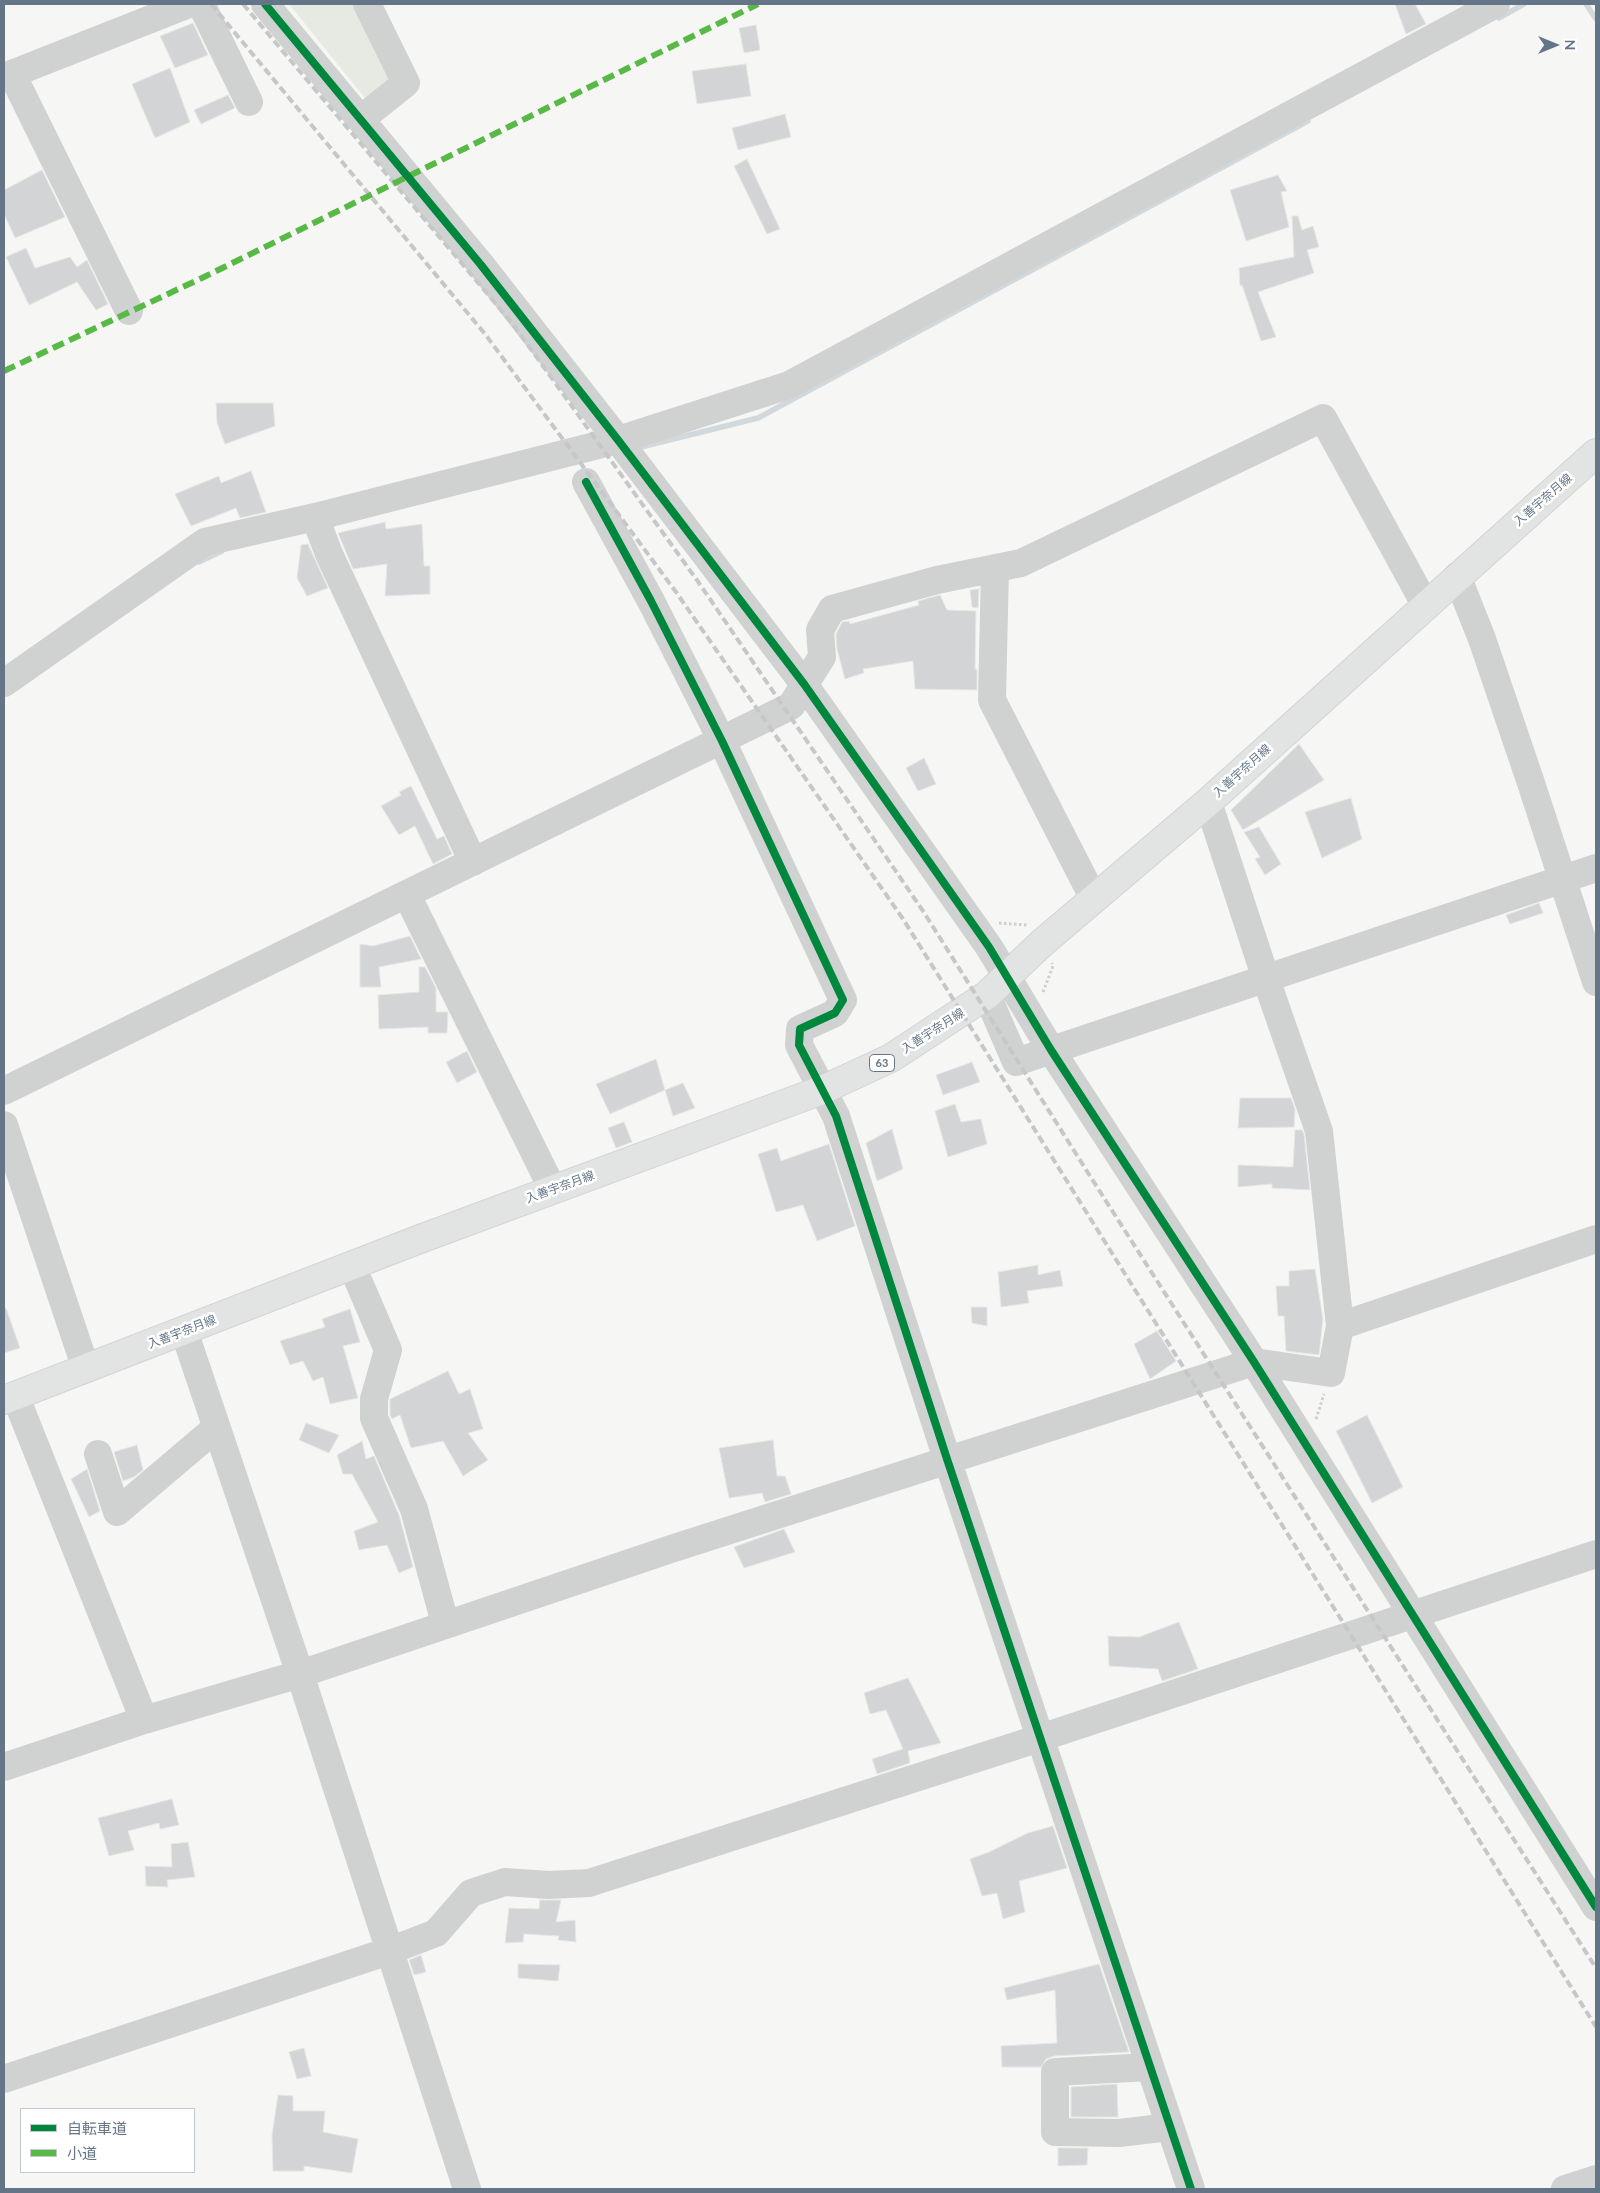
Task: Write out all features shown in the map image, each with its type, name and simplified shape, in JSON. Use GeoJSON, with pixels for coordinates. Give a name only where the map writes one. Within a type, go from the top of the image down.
{"type":"FeatureCollection","features":[{"type":"Feature","properties":{"kind":"main road","name":"入善宇奈月線"},"geometry":{"type":"LineString","coordinates":[[10,1397],[553,1190],[822,1090],[891,1058],[987,995],[1042,943],[1208,802],[1457,576],[1596,453]]}},
{"type":"Feature","properties":{"kind":"street"},"geometry":{"type":"LineString","coordinates":[[129,311],[8,76],[189,4]]}},
{"type":"Feature","properties":{"kind":"street"},"geometry":{"type":"LineString","coordinates":[[201,4],[249,102]]}},
{"type":"Feature","properties":{"kind":"street"},"geometry":{"type":"LineString","coordinates":[[265,4],[481,264],[804,684],[1008,976],[1051,1050],[1254,1362],[1596,1907]]}},
{"type":"Feature","properties":{"kind":"street"},"geometry":{"type":"LineString","coordinates":[[361,120],[406,83],[367,4]]}},
{"type":"Feature","properties":{"kind":"street"},"geometry":{"type":"LineString","coordinates":[[4,683],[205,542],[315,517],[618,440],[789,385],[1496,4]]}},
{"type":"Feature","properties":{"kind":"street"},"geometry":{"type":"LineString","coordinates":[[4,1091],[791,706],[822,657],[820,630],[832,609],[937,580],[1021,563],[1322,418],[1426,606]]}},
{"type":"Feature","properties":{"kind":"street"},"geometry":{"type":"LineString","coordinates":[[586,482],[651,601],[722,741],[843,1000],[835,1013],[800,1029],[799,1045],[836,1116],[947,1459],[1191,2189]]}},
{"type":"Feature","properties":{"kind":"street"},"geometry":{"type":"LineString","coordinates":[[315,517],[329,554],[473,862]]}},
{"type":"Feature","properties":{"kind":"street"},"geometry":{"type":"LineString","coordinates":[[996,568],[992,700],[1094,898]]}},
{"type":"Feature","properties":{"kind":"street"},"geometry":{"type":"LineString","coordinates":[[1457,576],[1482,639],[1596,982]]}},
{"type":"Feature","properties":{"kind":"street"},"geometry":{"type":"LineString","coordinates":[[4,1767],[144,1720],[300,1674],[445,1623],[947,1459],[1254,1362],[1331,1373],[1340,1326],[1319,1131],[1266,979],[1208,802]]}},
{"type":"Feature","properties":{"kind":"street"},"geometry":{"type":"LineString","coordinates":[[987,995],[1016,1062],[1596,868]]}},
{"type":"Feature","properties":{"kind":"street"},"geometry":{"type":"LineString","coordinates":[[407,895],[553,1190]]}},
{"type":"Feature","properties":{"kind":"street"},"geometry":{"type":"LineString","coordinates":[[4,1125],[86,1369]]}},
{"type":"Feature","properties":{"kind":"street"},"geometry":{"type":"LineString","coordinates":[[1340,1326],[1596,1239]]}},
{"type":"Feature","properties":{"kind":"street"},"geometry":{"type":"LineString","coordinates":[[352,1266],[388,1350],[374,1399],[374,1418],[414,1509],[445,1623]]}},
{"type":"Feature","properties":{"kind":"street"},"geometry":{"type":"LineString","coordinates":[[184,1331],[300,1674],[468,2189]]}},
{"type":"Feature","properties":{"kind":"street"},"geometry":{"type":"LineString","coordinates":[[10,1397],[144,1720]]}},
{"type":"Feature","properties":{"kind":"street"},"geometry":{"type":"LineString","coordinates":[[98,1454],[117,1512],[216,1428]]}},
{"type":"Feature","properties":{"kind":"street"},"geometry":{"type":"LineString","coordinates":[[4,2079],[389,1951],[436,1933],[471,1893],[506,1882],[589,1883],[1040,1738],[1596,1554]]}},
{"type":"Feature","properties":{"kind":"street"},"geometry":{"type":"LineString","coordinates":[[1150,2067],[1055,2072],[1055,2132],[1119,2134],[1170,2127]]}},
{"type":"Feature","properties":{"kind":"street"},"geometry":{"type":"LineString","coordinates":[[1565,2189],[1596,2179]]}},
{"type":"Feature","properties":{"kind":"shaded area"},"geometry":{"type":"Polygon","coordinates":[[[289,4],[357,4],[396,83],[369,103],[289,4]]]}},
{"type":"Feature","properties":{"kind":"building"},"geometry":{"type":"Polygon","coordinates":[[[1395,4],[1415,4],[1426,24],[1406,34],[1395,4]]]}},
{"type":"Feature","properties":{"kind":"building"},"geometry":{"type":"Polygon","coordinates":[[[193,23],[208,55],[175,68],[160,36],[193,23]]]}},
{"type":"Feature","properties":{"kind":"building"},"geometry":{"type":"Polygon","coordinates":[[[756,25],[760,50],[744,53],[739,28],[756,25]]]}},
{"type":"Feature","properties":{"kind":"building"},"geometry":{"type":"Polygon","coordinates":[[[746,64],[751,96],[697,104],[692,71],[746,64]]]}},
{"type":"Feature","properties":{"kind":"building"},"geometry":{"type":"Polygon","coordinates":[[[170,68],[190,122],[155,138],[132,84],[170,68]]]}},
{"type":"Feature","properties":{"kind":"building"},"geometry":{"type":"Polygon","coordinates":[[[228,95],[235,108],[201,124],[194,110],[228,95]]]}},
{"type":"Feature","properties":{"kind":"building"},"geometry":{"type":"Polygon","coordinates":[[[785,114],[791,137],[738,150],[732,128],[785,114]]]}},
{"type":"Feature","properties":{"kind":"building"},"geometry":{"type":"Polygon","coordinates":[[[747,159],[780,229],[767,234],[734,166],[747,159]]]}},
{"type":"Feature","properties":{"kind":"building"},"geometry":{"type":"Polygon","coordinates":[[[42,170],[65,217],[15,238],[4,214],[4,190],[42,170]]]}},
{"type":"Feature","properties":{"kind":"building"},"geometry":{"type":"Polygon","coordinates":[[[1278,175],[1287,191],[1281,192],[1289,227],[1246,241],[1230,190],[1278,175]]]}},
{"type":"Feature","properties":{"kind":"building"},"geometry":{"type":"Polygon","coordinates":[[[1292,216],[1298,216],[1302,230],[1313,226],[1319,247],[1307,250],[1314,273],[1258,292],[1276,337],[1261,341],[1242,285],[1240,286],[1239,268],[1294,257],[1292,216]]]}},
{"type":"Feature","properties":{"kind":"building"},"geometry":{"type":"Polygon","coordinates":[[[26,248],[35,268],[70,257],[77,267],[87,260],[108,304],[96,310],[77,282],[29,305],[6,257],[26,248]]]}},
{"type":"Feature","properties":{"kind":"building"},"geometry":{"type":"Polygon","coordinates":[[[216,403],[273,403],[275,426],[225,444],[217,423],[216,403]]]}},
{"type":"Feature","properties":{"kind":"building"},"geometry":{"type":"Polygon","coordinates":[[[251,471],[266,512],[240,518],[236,508],[191,526],[175,494],[219,476],[221,483],[251,471]]]}},
{"type":"Feature","properties":{"kind":"building"},"geometry":{"type":"Polygon","coordinates":[[[385,522],[386,529],[422,524],[424,566],[430,566],[430,594],[385,596],[387,564],[353,569],[338,533],[385,522]]]}},
{"type":"Feature","properties":{"kind":"building"},"geometry":{"type":"Polygon","coordinates":[[[308,544],[328,588],[307,596],[297,578],[301,545],[308,544]]]}},
{"type":"Feature","properties":{"kind":"building"},"geometry":{"type":"Polygon","coordinates":[[[979,589],[978,608],[972,607],[970,590],[979,589]]]}},
{"type":"Feature","properties":{"kind":"building"},"geometry":{"type":"Polygon","coordinates":[[[940,595],[947,610],[976,611],[975,669],[977,669],[977,690],[915,689],[913,661],[863,669],[864,673],[845,679],[837,649],[836,634],[842,622],[849,621],[850,624],[919,605],[918,601],[940,595]]]}},
{"type":"Feature","properties":{"kind":"building"},"geometry":{"type":"Polygon","coordinates":[[[1299,744],[1324,780],[1243,830],[1231,810],[1299,744]]]}},
{"type":"Feature","properties":{"kind":"building"},"geometry":{"type":"Polygon","coordinates":[[[924,758],[936,784],[918,791],[906,768],[924,758]]]}},
{"type":"Feature","properties":{"kind":"building"},"geometry":{"type":"Polygon","coordinates":[[[411,786],[437,839],[444,836],[452,854],[433,864],[415,826],[399,835],[381,806],[401,795],[399,792],[411,786]]]}},
{"type":"Feature","properties":{"kind":"building"},"geometry":{"type":"Polygon","coordinates":[[[1351,798],[1362,839],[1322,858],[1305,812],[1351,798]]]}},
{"type":"Feature","properties":{"kind":"building"},"geometry":{"type":"Polygon","coordinates":[[[1259,827],[1281,864],[1265,875],[1255,859],[1260,857],[1244,832],[1259,827]]]}},
{"type":"Feature","properties":{"kind":"building"},"geometry":{"type":"Polygon","coordinates":[[[1539,903],[1543,913],[1510,924],[1506,915],[1539,903]]]}},
{"type":"Feature","properties":{"kind":"building"},"geometry":{"type":"Polygon","coordinates":[[[410,936],[421,959],[379,967],[381,987],[360,987],[360,944],[373,946],[410,936]]]}},
{"type":"Feature","properties":{"kind":"building"},"geometry":{"type":"Polygon","coordinates":[[[419,967],[425,967],[436,988],[436,1012],[448,1012],[447,1033],[428,1033],[428,1027],[379,1029],[378,995],[419,992],[419,967]]]}},
{"type":"Feature","properties":{"kind":"building"},"geometry":{"type":"Polygon","coordinates":[[[467,1051],[477,1072],[457,1083],[446,1062],[467,1051]]]}},
{"type":"Feature","properties":{"kind":"building"},"geometry":{"type":"Polygon","coordinates":[[[656,1059],[665,1090],[610,1114],[596,1084],[656,1059]]]}},
{"type":"Feature","properties":{"kind":"building"},"geometry":{"type":"Polygon","coordinates":[[[972,1062],[980,1082],[943,1095],[936,1075],[972,1062]]]}},
{"type":"Feature","properties":{"kind":"building"},"geometry":{"type":"Polygon","coordinates":[[[683,1083],[695,1108],[673,1116],[665,1090],[683,1083]]]}},
{"type":"Feature","properties":{"kind":"building"},"geometry":{"type":"Polygon","coordinates":[[[1240,1098],[1291,1098],[1295,1109],[1294,1127],[1238,1128],[1240,1098]]]}},
{"type":"Feature","properties":{"kind":"building"},"geometry":{"type":"Polygon","coordinates":[[[955,1104],[961,1122],[981,1119],[987,1144],[948,1157],[935,1111],[955,1104]]]}},
{"type":"Feature","properties":{"kind":"building"},"geometry":{"type":"Polygon","coordinates":[[[624,1122],[632,1142],[616,1148],[608,1128],[624,1122]]]}},
{"type":"Feature","properties":{"kind":"building"},"geometry":{"type":"Polygon","coordinates":[[[892,1129],[903,1169],[877,1181],[866,1143],[892,1129]]]}},
{"type":"Feature","properties":{"kind":"building"},"geometry":{"type":"Polygon","coordinates":[[[1295,1130],[1302,1130],[1304,1134],[1310,1190],[1272,1188],[1272,1184],[1238,1187],[1238,1165],[1293,1167],[1295,1130]]]}},
{"type":"Feature","properties":{"kind":"building"},"geometry":{"type":"Polygon","coordinates":[[[829,1144],[855,1226],[817,1241],[803,1205],[776,1212],[758,1154],[777,1148],[781,1161],[829,1144]]]}},
{"type":"Feature","properties":{"kind":"building"},"geometry":{"type":"Polygon","coordinates":[[[1038,1265],[1038,1275],[1060,1270],[1063,1286],[1027,1291],[1029,1303],[1001,1307],[998,1272],[1038,1265]]]}},
{"type":"Feature","properties":{"kind":"building"},"geometry":{"type":"Polygon","coordinates":[[[1315,1269],[1323,1319],[1319,1355],[1286,1351],[1284,1316],[1278,1316],[1276,1286],[1289,1286],[1289,1271],[1315,1269]]]}},
{"type":"Feature","properties":{"kind":"building"},"geometry":{"type":"Polygon","coordinates":[[[971,1307],[987,1307],[987,1326],[972,1323],[971,1307]]]}},
{"type":"Feature","properties":{"kind":"building"},"geometry":{"type":"Polygon","coordinates":[[[4,1308],[6,1308],[20,1348],[4,1353],[4,1308]]]}},
{"type":"Feature","properties":{"kind":"building"},"geometry":{"type":"Polygon","coordinates":[[[350,1309],[360,1342],[343,1346],[358,1398],[330,1404],[323,1377],[313,1381],[303,1361],[290,1365],[280,1341],[325,1327],[322,1319],[350,1309]]]}},
{"type":"Feature","properties":{"kind":"building"},"geometry":{"type":"Polygon","coordinates":[[[1157,1331],[1176,1361],[1150,1379],[1134,1344],[1157,1331]]]}},
{"type":"Feature","properties":{"kind":"building"},"geometry":{"type":"Polygon","coordinates":[[[448,1371],[459,1394],[470,1389],[483,1429],[468,1433],[488,1460],[463,1476],[443,1441],[411,1448],[400,1415],[392,1419],[390,1415],[390,1399],[448,1371]]]}},
{"type":"Feature","properties":{"kind":"building"},"geometry":{"type":"Polygon","coordinates":[[[1367,1415],[1403,1487],[1372,1503],[1336,1431],[1367,1415]]]}},
{"type":"Feature","properties":{"kind":"building"},"geometry":{"type":"Polygon","coordinates":[[[306,1423],[339,1435],[329,1453],[299,1440],[306,1423]]]}},
{"type":"Feature","properties":{"kind":"building"},"geometry":{"type":"Polygon","coordinates":[[[773,1440],[777,1476],[785,1476],[791,1494],[765,1502],[762,1493],[729,1498],[719,1448],[773,1440]]]}},
{"type":"Feature","properties":{"kind":"building"},"geometry":{"type":"Polygon","coordinates":[[[362,1441],[366,1459],[374,1456],[399,1515],[413,1567],[399,1573],[387,1545],[359,1550],[354,1531],[378,1522],[352,1474],[343,1474],[337,1455],[362,1441]]]}},
{"type":"Feature","properties":{"kind":"building"},"geometry":{"type":"Polygon","coordinates":[[[137,1445],[143,1470],[134,1477],[123,1481],[114,1452],[137,1445]]]}},
{"type":"Feature","properties":{"kind":"building"},"geometry":{"type":"Polygon","coordinates":[[[87,1469],[100,1511],[89,1517],[71,1479],[87,1469]]]}},
{"type":"Feature","properties":{"kind":"building"},"geometry":{"type":"Polygon","coordinates":[[[784,1529],[795,1552],[744,1568],[734,1547],[784,1529]]]}},
{"type":"Feature","properties":{"kind":"building"},"geometry":{"type":"Polygon","coordinates":[[[1179,1622],[1198,1669],[1162,1681],[1158,1669],[1109,1666],[1108,1636],[1139,1637],[1179,1622]]]}},
{"type":"Feature","properties":{"kind":"building"},"geometry":{"type":"Polygon","coordinates":[[[908,1678],[941,1743],[908,1751],[910,1763],[877,1774],[872,1759],[903,1749],[886,1710],[870,1714],[864,1693],[908,1678]]]}},
{"type":"Feature","properties":{"kind":"building"},"geometry":{"type":"Polygon","coordinates":[[[172,1799],[179,1825],[160,1829],[159,1823],[128,1831],[134,1850],[109,1856],[98,1818],[172,1799]]]}},
{"type":"Feature","properties":{"kind":"building"},"geometry":{"type":"Polygon","coordinates":[[[1053,1826],[1067,1868],[1019,1881],[1025,1912],[1003,1919],[997,1893],[982,1896],[970,1859],[1028,1833],[1053,1826]]]}},
{"type":"Feature","properties":{"kind":"building"},"geometry":{"type":"Polygon","coordinates":[[[188,1842],[195,1877],[167,1880],[168,1887],[146,1886],[145,1866],[172,1867],[171,1844],[188,1842]]]}},
{"type":"Feature","properties":{"kind":"building"},"geometry":{"type":"Polygon","coordinates":[[[540,1900],[561,1900],[556,1922],[575,1920],[576,1942],[558,1940],[559,1936],[524,1934],[523,1942],[505,1943],[509,1908],[539,1909],[540,1900]]]}},
{"type":"Feature","properties":{"kind":"building"},"geometry":{"type":"Polygon","coordinates":[[[421,1955],[426,1972],[414,1975],[409,1960],[421,1955]]]}},
{"type":"Feature","properties":{"kind":"building"},"geometry":{"type":"Polygon","coordinates":[[[518,1964],[560,1965],[558,1981],[518,1978],[518,1964]]]}},
{"type":"Feature","properties":{"kind":"building"},"geometry":{"type":"Polygon","coordinates":[[[1099,1964],[1129,2052],[1054,2056],[1046,2059],[1041,2067],[1002,2067],[1001,2046],[1057,2043],[1055,1990],[1007,2000],[1004,1988],[1099,1964]]]}},
{"type":"Feature","properties":{"kind":"building"},"geometry":{"type":"Polygon","coordinates":[[[304,2048],[311,2076],[297,2079],[289,2052],[304,2048]]]}},
{"type":"Feature","properties":{"kind":"building"},"geometry":{"type":"Polygon","coordinates":[[[1117,2084],[1118,2117],[1071,2117],[1071,2087],[1117,2084]]]}},
{"type":"Feature","properties":{"kind":"building"},"geometry":{"type":"Polygon","coordinates":[[[278,2095],[293,2096],[293,2111],[325,2111],[323,2132],[358,2139],[352,2173],[304,2166],[304,2171],[273,2171],[272,2135],[278,2095]]]}},
{"type":"Feature","properties":{"kind":"building"},"geometry":{"type":"Polygon","coordinates":[[[1058,2148],[1088,2148],[1087,2165],[1058,2166],[1058,2148]]]}},
{"type":"Feature","properties":{"kind":"waterway"},"geometry":{"type":"LineString","coordinates":[[1499,18],[1524,4]]}},
{"type":"Feature","properties":{"kind":"waterway"},"geometry":{"type":"LineString","coordinates":[[1586,4],[1596,19]]}},
{"type":"Feature","properties":{"kind":"waterway"},"geometry":{"type":"LineString","coordinates":[[641,447],[758,418],[1308,121]]}},
{"type":"Feature","properties":{"kind":"waterway"},"geometry":{"type":"LineString","coordinates":[[199,562],[222,551]]}},
{"type":"Feature","properties":{"kind":"railway"},"geometry":{"type":"LineString","coordinates":[[211,4],[485,334],[676,592],[903,919],[1596,2027]]}},
{"type":"Feature","properties":{"kind":"railway"},"geometry":{"type":"LineString","coordinates":[[243,4],[512,323],[699,583],[923,911],[1596,1968]]}},
{"type":"Feature","properties":{"kind":"marked path"},"geometry":{"type":"LineString","coordinates":[[4,371],[204,277],[758,4]]}},
{"type":"Feature","properties":{"kind":"cycle path"},"geometry":{"type":"LineString","coordinates":[[265,4],[481,265],[618,440],[804,684],[989,947],[1051,1050],[1254,1362],[1596,1907]]}},
{"type":"Feature","properties":{"kind":"cycle path"},"geometry":{"type":"LineString","coordinates":[[586,482],[651,601],[722,741],[843,1000],[835,1013],[800,1029],[799,1045],[836,1116],[947,1459],[1191,2189]]}}]}
